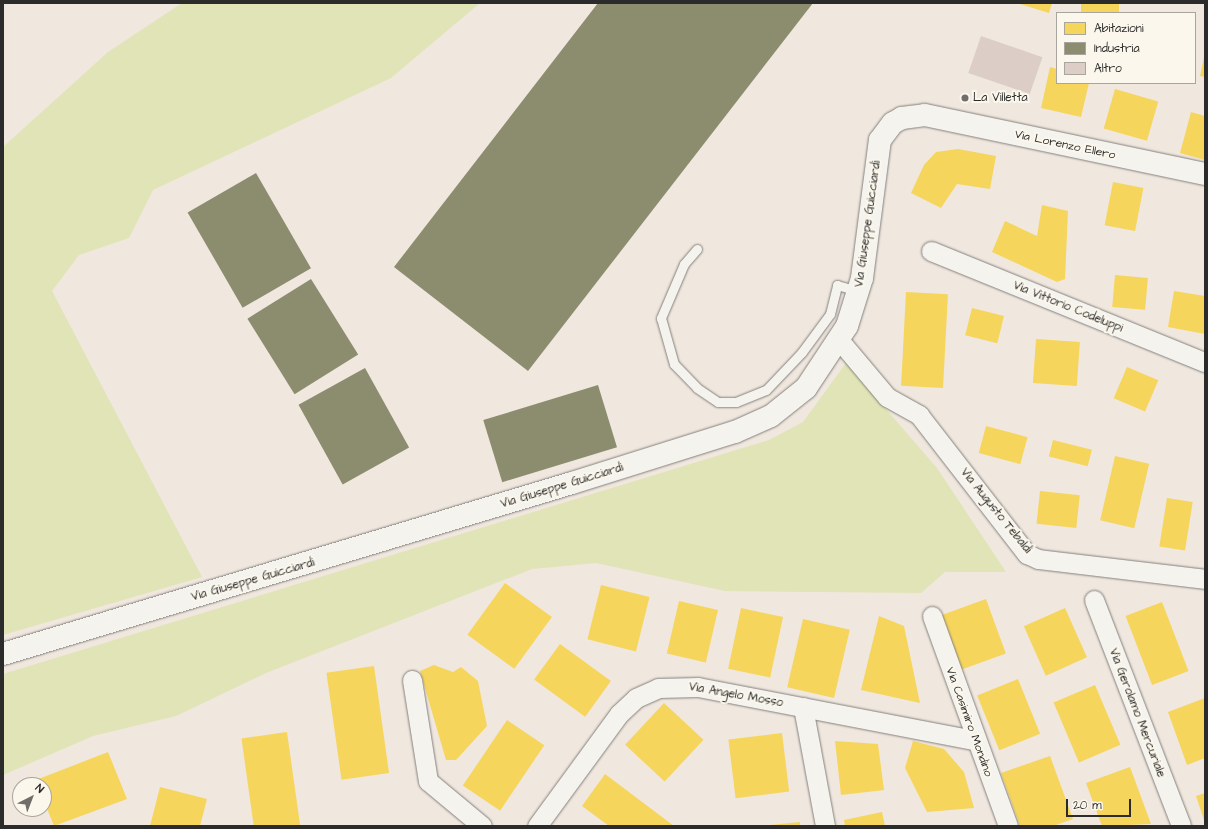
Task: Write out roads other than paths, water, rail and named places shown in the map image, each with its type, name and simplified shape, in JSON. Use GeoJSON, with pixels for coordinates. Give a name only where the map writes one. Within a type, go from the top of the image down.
{"type":"FeatureCollection","features":[{"type":"Feature","properties":{"kind":"street","name":"Via Lorenzo Ellero"},"geometry":{"type":"LineString","coordinates":[[925,115],[1205,174]]}},
{"type":"Feature","properties":{"kind":"street","name":"Via Giuseppe Guicciardi"},"geometry":{"type":"LineString","coordinates":[[3,654],[735,432],[771,416],[796,398],[840,341],[858,291],[880,140],[893,123],[902,118],[925,115]]}},
{"type":"Feature","properties":{"kind":"street","name":"Via Vittorio Codeluppi"},"geometry":{"type":"LineString","coordinates":[[930,251],[1205,362]]}},
{"type":"Feature","properties":{"kind":"street","name":"Via Augusto Tebaldi"},"geometry":{"type":"LineString","coordinates":[[840,341],[887,397],[919,415],[1027,554],[1038,559],[1205,579]]}},
{"type":"Feature","properties":{"kind":"street","name":"Via Gerolamo Mercuriale"},"geometry":{"type":"LineString","coordinates":[[1094,600],[1181,826]]}},
{"type":"Feature","properties":{"kind":"street","name":"Via Casimiro Mondino"},"geometry":{"type":"LineString","coordinates":[[932,616],[974,740],[1008,826]]}},
{"type":"Feature","properties":{"kind":"street"},"geometry":{"type":"LineString","coordinates":[[412,680],[428,782],[482,826]]}},
{"type":"Feature","properties":{"kind":"street","name":"Via Angelo Mosso"},"geometry":{"type":"LineString","coordinates":[[537,826],[618,714],[647,692],[684,685],[974,740]]}},
{"type":"Feature","properties":{"kind":"street"},"geometry":{"type":"LineString","coordinates":[[803,707],[825,826]]}},
{"type":"Feature","properties":{"kind":"lane"},"geometry":{"type":"LineString","coordinates":[[697,249],[684,264],[661,318],[674,364],[696,388],[718,402],[736,402],[766,390],[802,352],[830,314],[837,285],[858,291]]}},
{"type":"Feature","properties":{"kind":"place","name":"La Villetta"},"geometry":{"type":"Point","coordinates":[965,98]}}]}
